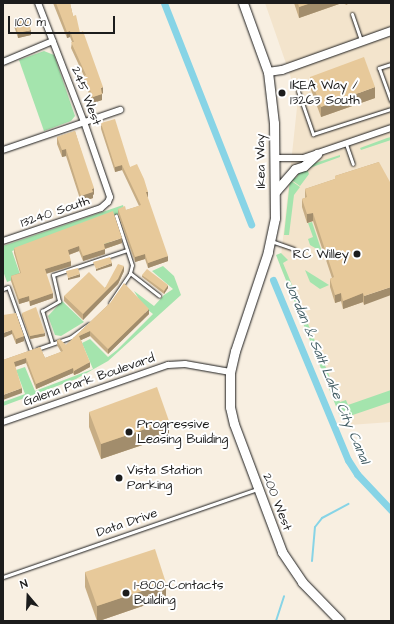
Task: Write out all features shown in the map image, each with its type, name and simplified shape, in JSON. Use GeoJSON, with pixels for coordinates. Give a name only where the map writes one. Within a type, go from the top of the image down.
{"type":"FeatureCollection","features":[{"type":"Feature","properties":{"kind":"main road","name":"Ikea Way"},"geometry":{"type":"LineString","coordinates":[[230,372],[270,240],[275,218],[275,158],[268,72],[243,3]]}},
{"type":"Feature","properties":{"kind":"main road"},"geometry":{"type":"LineString","coordinates":[[275,192],[295,169],[304,166],[317,154]]}},
{"type":"Feature","properties":{"kind":"main road","name":"200 West"},"geometry":{"type":"LineString","coordinates":[[230,372],[229,393],[234,424],[257,489],[282,552],[302,582],[340,621]]}},
{"type":"Feature","properties":{"kind":"street","name":"245 West"},"geometry":{"type":"LineString","coordinates":[[38,3],[84,122],[110,198]]}},
{"type":"Feature","properties":{"kind":"street"},"geometry":{"type":"LineString","coordinates":[[268,72],[282,70],[361,40],[391,31]]}},
{"type":"Feature","properties":{"kind":"street"},"geometry":{"type":"LineString","coordinates":[[3,62],[53,41]]}},
{"type":"Feature","properties":{"kind":"street"},"geometry":{"type":"LineString","coordinates":[[3,150],[120,110]]}},
{"type":"Feature","properties":{"kind":"street"},"geometry":{"type":"LineString","coordinates":[[275,158],[303,158],[391,128]]}},
{"type":"Feature","properties":{"kind":"street","name":"13240 South"},"geometry":{"type":"LineString","coordinates":[[3,241],[101,208],[110,198]]}},
{"type":"Feature","properties":{"kind":"street","name":"Galena Park Boulevard"},"geometry":{"type":"LineString","coordinates":[[3,422],[168,365],[186,364],[230,372]]}},
{"type":"Feature","properties":{"kind":"lane"},"geometry":{"type":"LineString","coordinates":[[352,14],[361,40]]}},
{"type":"Feature","properties":{"kind":"lane"},"geometry":{"type":"LineString","coordinates":[[391,64],[379,68],[391,101]]}},
{"type":"Feature","properties":{"kind":"lane"},"geometry":{"type":"LineString","coordinates":[[298,90],[313,134],[391,109]]}},
{"type":"Feature","properties":{"kind":"lane"},"geometry":{"type":"LineString","coordinates":[[346,144],[353,164]]}},
{"type":"Feature","properties":{"kind":"lane"},"geometry":{"type":"LineString","coordinates":[[108,306],[130,273],[132,265],[116,216]]}},
{"type":"Feature","properties":{"kind":"lane"},"geometry":{"type":"LineString","coordinates":[[270,240],[294,249]]}},
{"type":"Feature","properties":{"kind":"lane"},"geometry":{"type":"LineString","coordinates":[[52,343],[42,311],[59,301],[53,275],[127,250]]}},
{"type":"Feature","properties":{"kind":"lane"},"geometry":{"type":"LineString","coordinates":[[130,273],[159,296]]}},
{"type":"Feature","properties":{"kind":"lane"},"geometry":{"type":"LineString","coordinates":[[3,289],[8,287],[31,351]]}},
{"type":"Feature","properties":{"kind":"lane"},"geometry":{"type":"LineString","coordinates":[[24,353],[71,337],[92,322]]}},
{"type":"Feature","properties":{"kind":"lane","name":"Data Drive"},"geometry":{"type":"LineString","coordinates":[[3,577],[257,489]]}},
{"type":"Feature","properties":{"kind":"shaded area"},"geometry":{"type":"Polygon","coordinates":[[[265,3],[391,3],[391,422],[349,425],[280,266],[298,98],[265,3]]]}},
{"type":"Feature","properties":{"kind":"green space"},"geometry":{"type":"Polygon","coordinates":[[[44,51],[54,55],[75,116],[71,121],[44,131],[19,60],[44,51]]]}},
{"type":"Feature","properties":{"kind":"green space"},"geometry":{"type":"Polygon","coordinates":[[[391,137],[391,140],[361,150],[360,148],[391,137]]]}},
{"type":"Feature","properties":{"kind":"green space"},"geometry":{"type":"Polygon","coordinates":[[[340,155],[340,157],[307,169],[309,174],[300,186],[290,179],[292,176],[296,178],[303,167],[340,155]]]}},
{"type":"Feature","properties":{"kind":"green space"},"geometry":{"type":"Polygon","coordinates":[[[290,180],[300,187],[294,195],[289,235],[284,235],[290,180]]]}},
{"type":"Feature","properties":{"kind":"green space"},"geometry":{"type":"Polygon","coordinates":[[[123,205],[125,212],[102,219],[112,247],[35,243],[12,251],[21,277],[7,282],[3,271],[3,246],[123,205]]]}},
{"type":"Feature","properties":{"kind":"green space"},"geometry":{"type":"Polygon","coordinates":[[[312,222],[322,252],[310,245],[308,239],[313,237],[308,223],[312,222]]]}},
{"type":"Feature","properties":{"kind":"green space"},"geometry":{"type":"Polygon","coordinates":[[[281,253],[288,260],[283,263],[340,402],[346,400],[348,405],[391,390],[391,402],[341,419],[276,255],[281,253]]]}},
{"type":"Feature","properties":{"kind":"green space"},"geometry":{"type":"Polygon","coordinates":[[[163,266],[174,276],[181,295],[108,361],[76,379],[3,406],[3,402],[25,394],[16,370],[25,367],[35,391],[93,369],[82,343],[90,339],[108,357],[117,350],[153,314],[143,306],[134,291],[154,306],[164,295],[173,289],[152,271],[163,266]]]}},
{"type":"Feature","properties":{"kind":"green space"},"geometry":{"type":"Polygon","coordinates":[[[305,270],[329,285],[320,289],[310,282],[305,270]]]}},
{"type":"Feature","properties":{"kind":"green space"},"geometry":{"type":"Polygon","coordinates":[[[62,301],[84,322],[61,336],[55,335],[48,316],[62,301]]]}},
{"type":"Feature","properties":{"kind":"building"},"geometry":{"type":"Polygon","coordinates":[[[56,3],[70,3],[73,16],[76,15],[80,33],[83,31],[103,87],[101,88],[102,94],[93,97],[84,76],[86,75],[71,42],[74,42],[70,31],[67,32],[56,3]]]}},
{"type":"Feature","properties":{"kind":"building"},"geometry":{"type":"Polygon","coordinates":[[[298,3],[311,3],[299,7],[298,3]]]}},
{"type":"Feature","properties":{"kind":"building"},"geometry":{"type":"Polygon","coordinates":[[[28,20],[31,30],[18,33],[14,21],[28,20]]]}},
{"type":"Feature","properties":{"kind":"building"},"geometry":{"type":"Polygon","coordinates":[[[364,57],[375,87],[321,107],[310,77],[364,57]]]}},
{"type":"Feature","properties":{"kind":"building"},"geometry":{"type":"Polygon","coordinates":[[[115,119],[130,167],[137,164],[144,179],[148,192],[146,192],[168,256],[148,263],[145,254],[135,257],[118,209],[125,206],[126,210],[141,205],[122,165],[115,167],[101,123],[115,119]]]}},
{"type":"Feature","properties":{"kind":"building"},"geometry":{"type":"Polygon","coordinates":[[[75,131],[94,188],[92,189],[93,192],[81,196],[66,149],[62,150],[57,137],[75,131]]]}},
{"type":"Feature","properties":{"kind":"building","name":"RC Willey"},"geometry":{"type":"Polygon","coordinates":[[[379,162],[391,182],[391,287],[364,296],[363,293],[343,301],[341,293],[335,295],[330,279],[334,277],[313,213],[307,214],[302,199],[307,197],[305,189],[335,179],[335,176],[379,162]]]}},
{"type":"Feature","properties":{"kind":"building"},"geometry":{"type":"Polygon","coordinates":[[[113,211],[122,238],[104,244],[105,249],[83,256],[79,246],[68,250],[71,261],[45,269],[53,293],[30,301],[29,296],[19,299],[11,276],[21,273],[14,248],[113,211]]]}},
{"type":"Feature","properties":{"kind":"building"},"geometry":{"type":"Polygon","coordinates":[[[110,257],[112,263],[96,269],[93,262],[110,257]]]}},
{"type":"Feature","properties":{"kind":"building"},"geometry":{"type":"Polygon","coordinates":[[[118,264],[124,266],[118,279],[83,314],[64,296],[89,272],[105,288],[118,264]]]}},
{"type":"Feature","properties":{"kind":"building"},"geometry":{"type":"Polygon","coordinates":[[[78,268],[80,274],[68,278],[66,271],[78,268]]]}},
{"type":"Feature","properties":{"kind":"building"},"geometry":{"type":"Polygon","coordinates":[[[147,269],[168,285],[164,291],[142,275],[147,269]]]}},
{"type":"Feature","properties":{"kind":"building"},"geometry":{"type":"Polygon","coordinates":[[[124,283],[149,309],[108,349],[90,331],[79,336],[90,362],[74,371],[73,368],[36,384],[26,358],[14,362],[22,388],[3,395],[3,360],[40,347],[45,358],[63,351],[57,340],[60,339],[66,345],[110,303],[124,283]]]}},
{"type":"Feature","properties":{"kind":"building"},"geometry":{"type":"Polygon","coordinates":[[[36,307],[45,333],[30,336],[22,313],[36,307]]]}},
{"type":"Feature","properties":{"kind":"building"},"geometry":{"type":"Polygon","coordinates":[[[16,313],[24,336],[16,339],[12,330],[3,333],[3,315],[16,313]]]}},
{"type":"Feature","properties":{"kind":"building"},"geometry":{"type":"Polygon","coordinates":[[[157,387],[169,421],[101,444],[89,412],[157,387]]]}},
{"type":"Feature","properties":{"kind":"building"},"geometry":{"type":"Polygon","coordinates":[[[155,549],[166,583],[97,606],[85,572],[155,549]]]}},
{"type":"Feature","properties":{"kind":"waterway","name":"Jordan & Salt Lake City Canal"},"geometry":{"type":"LineString","coordinates":[[164,3],[251,224]]}},
{"type":"Feature","properties":{"kind":"waterway","name":"Jordan & Salt Lake City Canal"},"geometry":{"type":"LineString","coordinates":[[273,280],[348,460],[357,474],[391,510]]}},
{"type":"Feature","properties":{"kind":"waterway"},"geometry":{"type":"LineString","coordinates":[[312,561],[315,527],[322,518],[348,504]]}},
{"type":"Feature","properties":{"kind":"waterway"},"geometry":{"type":"LineString","coordinates":[[276,621],[284,596]]}},
{"type":"Feature","properties":{"kind":"place","name":"IKEA Way / 13263 South"},"geometry":{"type":"Point","coordinates":[282,93]}},
{"type":"Feature","properties":{"kind":"place","name":"RC Willey"},"geometry":{"type":"Point","coordinates":[357,254]}},
{"type":"Feature","properties":{"kind":"place","name":"Progressive Leasing Building"},"geometry":{"type":"Point","coordinates":[129,432]}},
{"type":"Feature","properties":{"kind":"place","name":"Vista Station Parking"},"geometry":{"type":"Point","coordinates":[119,478]}},
{"type":"Feature","properties":{"kind":"place","name":"1-800-Contacts Building"},"geometry":{"type":"Point","coordinates":[126,593]}}]}
